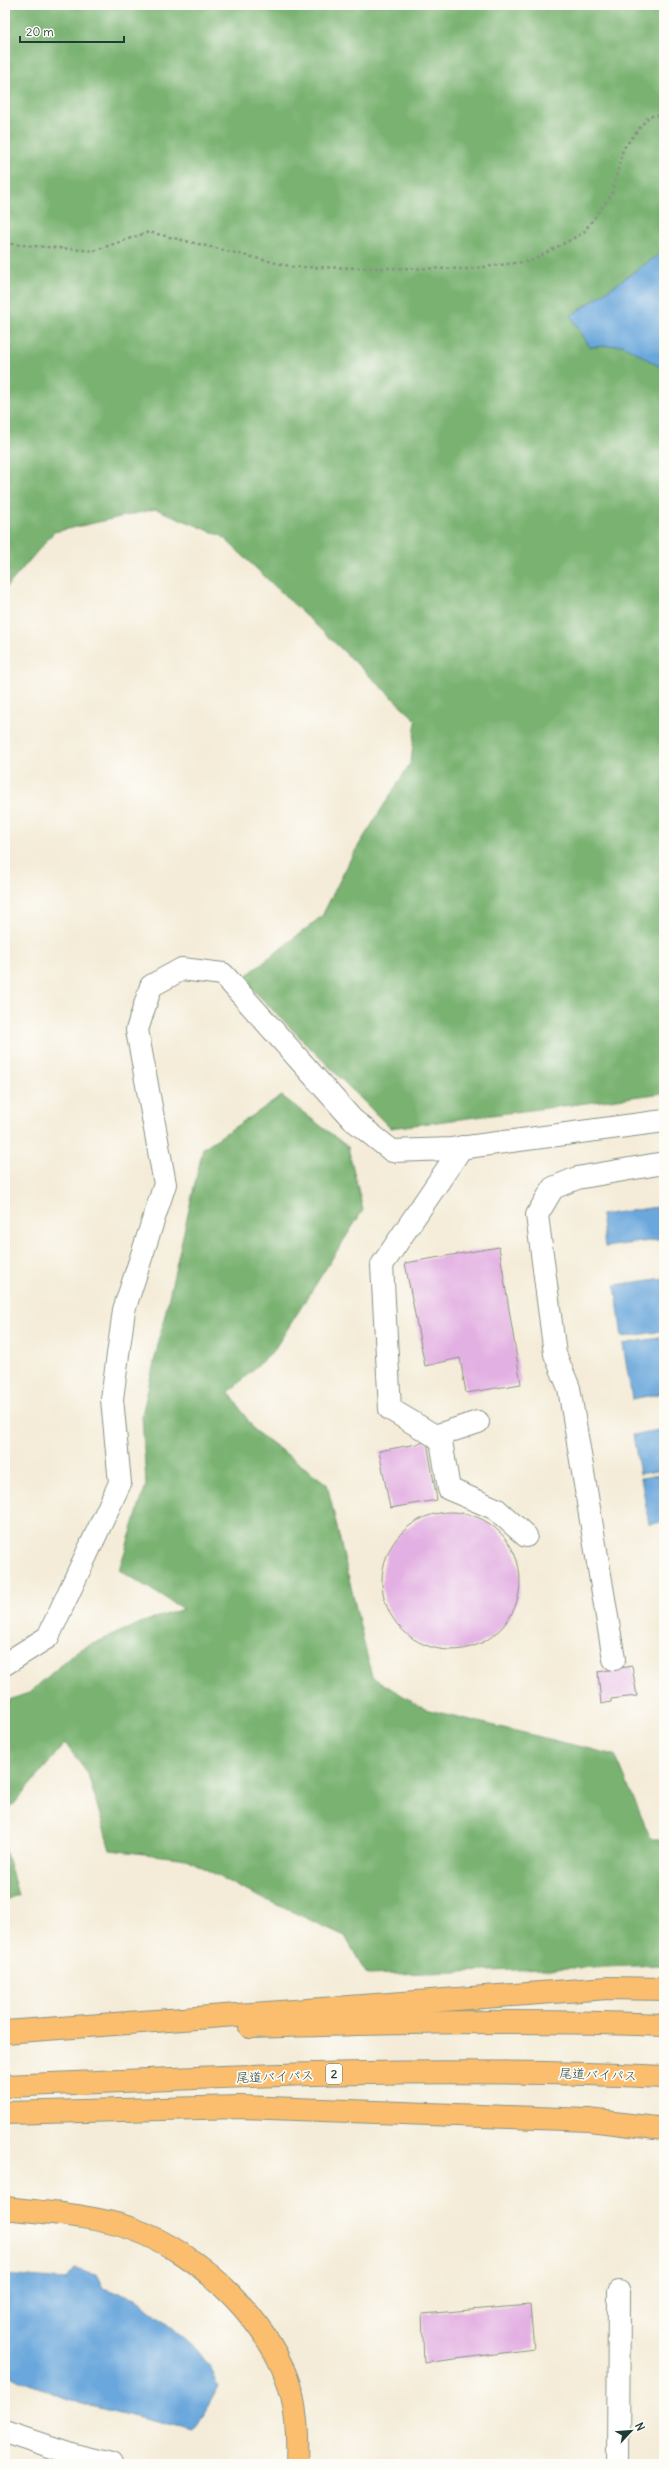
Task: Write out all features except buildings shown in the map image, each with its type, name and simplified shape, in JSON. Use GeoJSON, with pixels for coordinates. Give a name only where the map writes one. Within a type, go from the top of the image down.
{"type":"FeatureCollection","features":[{"type":"Feature","properties":{"kind":"highway"},"geometry":{"type":"LineString","coordinates":[[5,2032],[576,1990],[664,1989]]}},
{"type":"Feature","properties":{"kind":"highway"},"geometry":{"type":"LineString","coordinates":[[5,2032],[430,2022],[602,2022],[664,2024]]}},
{"type":"Feature","properties":{"kind":"highway","name":"尾道バイパス"},"geometry":{"type":"LineString","coordinates":[[5,2086],[417,2071],[575,2073],[664,2077]]}},
{"type":"Feature","properties":{"kind":"highway"},"geometry":{"type":"LineString","coordinates":[[5,2113],[240,2107],[589,2120],[664,2130]]}},
{"type":"Feature","properties":{"kind":"highway"},"geometry":{"type":"LineString","coordinates":[[5,2208],[87,2218],[134,2230],[176,2251],[216,2280],[251,2317],[274,2351],[291,2394],[298,2438],[297,2464]]}},
{"type":"Feature","properties":{"kind":"street"},"geometry":{"type":"LineString","coordinates":[[5,1664],[48,1636],[120,1483],[112,1399],[124,1310],[165,1184],[137,1030],[151,986],[182,969],[223,974],[352,1119],[392,1151],[462,1147],[664,1121]]}},
{"type":"Feature","properties":{"kind":"street"},"geometry":{"type":"LineString","coordinates":[[462,1147],[382,1265],[390,1409],[435,1436],[478,1422]]}},
{"type":"Feature","properties":{"kind":"street"},"geometry":{"type":"LineString","coordinates":[[614,1659],[569,1388],[555,1354],[537,1215],[553,1188],[577,1178],[664,1163]]}},
{"type":"Feature","properties":{"kind":"street"},"geometry":{"type":"LineString","coordinates":[[440,1435],[449,1489],[496,1509],[526,1536]]}},
{"type":"Feature","properties":{"kind":"street"},"geometry":{"type":"LineString","coordinates":[[618,2464],[619,2292]]}},
{"type":"Feature","properties":{"kind":"street"},"geometry":{"type":"LineString","coordinates":[[5,2432],[74,2455],[111,2464]]}},
{"type":"Feature","properties":{"kind":"path"},"geometry":{"type":"LineString","coordinates":[[5,246],[11,244],[93,251],[149,232],[293,267],[468,269],[531,261],[583,233],[612,194],[623,149],[649,116],[664,115]]}},
{"type":"Feature","properties":{"kind":"green space"},"geometry":{"type":"Polygon","coordinates":[[[5,5],[664,5],[664,251],[571,316],[590,347],[623,345],[664,369],[664,1093],[390,1128],[242,979],[322,916],[352,856],[411,762],[416,720],[222,536],[156,509],[54,532],[5,589],[5,5]]]}},
{"type":"Feature","properties":{"kind":"green space"},"geometry":{"type":"Polygon","coordinates":[[[282,1096],[348,1147],[363,1210],[274,1350],[229,1392],[255,1431],[327,1484],[372,1677],[425,1709],[615,1755],[651,1839],[664,1839],[664,1965],[367,1975],[345,1936],[240,1888],[187,1859],[110,1850],[88,1774],[65,1743],[5,1815],[5,1701],[29,1693],[77,1651],[140,1623],[183,1609],[119,1570],[146,1485],[142,1415],[203,1148],[282,1096]]]}},
{"type":"Feature","properties":{"kind":"green space"},"geometry":{"type":"Polygon","coordinates":[[[5,1849],[18,1895],[5,1900],[5,1849]]]}},
{"type":"Feature","properties":{"kind":"water"},"geometry":{"type":"Polygon","coordinates":[[[664,251],[664,369],[623,345],[590,347],[571,316],[664,251]]]}},
{"type":"Feature","properties":{"kind":"water"},"geometry":{"type":"Polygon","coordinates":[[[664,1206],[664,1239],[605,1247],[601,1215],[664,1206]]]}},
{"type":"Feature","properties":{"kind":"water"},"geometry":{"type":"Polygon","coordinates":[[[664,1278],[664,1331],[622,1337],[615,1285],[664,1278]]]}},
{"type":"Feature","properties":{"kind":"water"},"geometry":{"type":"Polygon","coordinates":[[[664,1337],[664,1393],[632,1399],[623,1344],[664,1337]]]}},
{"type":"Feature","properties":{"kind":"water"},"geometry":{"type":"Polygon","coordinates":[[[664,1429],[664,1470],[640,1474],[633,1435],[664,1429]]]}},
{"type":"Feature","properties":{"kind":"water"},"geometry":{"type":"Polygon","coordinates":[[[664,1474],[664,1522],[649,1524],[641,1478],[664,1474]]]}},
{"type":"Feature","properties":{"kind":"water"},"geometry":{"type":"Polygon","coordinates":[[[75,2269],[96,2274],[103,2288],[135,2299],[197,2350],[212,2370],[219,2386],[194,2431],[78,2403],[5,2374],[5,2275],[65,2280],[75,2269]]]}}]}
